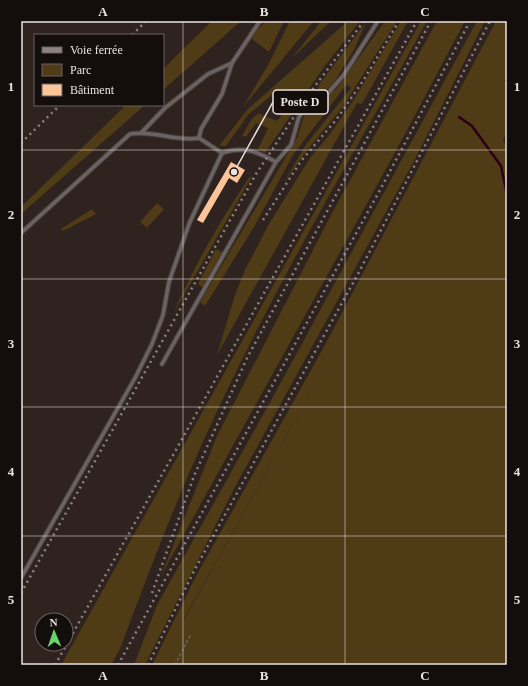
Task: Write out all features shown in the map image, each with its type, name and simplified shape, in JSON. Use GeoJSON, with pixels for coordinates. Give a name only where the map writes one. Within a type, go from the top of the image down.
{"type":"FeatureCollection","features":[{"type":"Feature","properties":{"kind":"lane"},"geometry":{"type":"LineString","coordinates":[[199,138],[201,129],[222,94],[232,63],[260,21]]}},
{"type":"Feature","properties":{"kind":"lane"},"geometry":{"type":"LineString","coordinates":[[162,364],[276,162],[291,145],[300,117],[307,106],[328,93],[343,76],[378,21]]}},
{"type":"Feature","properties":{"kind":"lane"},"geometry":{"type":"LineString","coordinates":[[142,132],[165,108],[208,74],[232,63]]}},
{"type":"Feature","properties":{"kind":"lane"},"geometry":{"type":"LineString","coordinates":[[21,233],[130,134],[142,132],[186,140],[199,138],[222,153]]}},
{"type":"Feature","properties":{"kind":"lane"},"geometry":{"type":"LineString","coordinates":[[21,578],[135,378],[152,344],[163,315],[169,282],[188,224],[222,153],[234,149],[248,150],[257,152],[276,162]]}},
{"type":"Feature","properties":{"kind":"path"},"geometry":{"type":"LineString","coordinates":[[175,665],[191,634]]}},
{"type":"Feature","properties":{"kind":"green space"},"geometry":{"type":"Polygon","coordinates":[[[212,21],[241,21],[164,89],[164,68],[212,21]]]}},
{"type":"Feature","properties":{"kind":"green space"},"geometry":{"type":"Polygon","coordinates":[[[266,21],[284,21],[269,52],[252,39],[253,34],[266,21]]]}},
{"type":"Feature","properties":{"kind":"green space"},"geometry":{"type":"Polygon","coordinates":[[[290,21],[314,21],[243,107],[268,65],[290,21]]]}},
{"type":"Feature","properties":{"kind":"green space"},"geometry":{"type":"Polygon","coordinates":[[[321,21],[331,21],[292,58],[321,21]]]}},
{"type":"Feature","properties":{"kind":"green space"},"geometry":{"type":"Polygon","coordinates":[[[348,21],[360,21],[324,67],[265,153],[258,149],[268,128],[256,123],[246,137],[242,136],[251,120],[258,113],[277,121],[296,96],[290,91],[279,89],[248,115],[226,146],[219,146],[247,110],[348,21]]]}},
{"type":"Feature","properties":{"kind":"green space"},"geometry":{"type":"Polygon","coordinates":[[[385,21],[397,21],[342,108],[308,149],[283,184],[305,146],[351,88],[347,84],[293,155],[254,227],[205,306],[200,302],[297,138],[305,113],[337,88],[385,21]]]}},
{"type":"Feature","properties":{"kind":"green space"},"geometry":{"type":"Polygon","coordinates":[[[401,21],[408,21],[362,104],[357,103],[217,355],[235,295],[245,270],[269,224],[310,158],[330,134],[353,101],[401,21]]]}},
{"type":"Feature","properties":{"kind":"green space"},"geometry":{"type":"Polygon","coordinates":[[[421,21],[427,21],[320,211],[244,356],[206,435],[180,495],[120,649],[111,665],[61,665],[68,652],[74,652],[74,642],[421,21]]]}},
{"type":"Feature","properties":{"kind":"green space"},"geometry":{"type":"Polygon","coordinates":[[[437,21],[465,21],[397,149],[161,576],[217,436],[332,213],[437,21]]]}},
{"type":"Feature","properties":{"kind":"green space"},"geometry":{"type":"Polygon","coordinates":[[[477,21],[485,21],[414,161],[235,487],[145,665],[134,665],[157,605],[279,386],[477,21]]]}},
{"type":"Feature","properties":{"kind":"green space"},"geometry":{"type":"Polygon","coordinates":[[[496,21],[507,21],[507,76],[504,81],[507,83],[507,131],[503,140],[507,149],[507,665],[152,665],[195,578],[326,343],[496,21]],[[326,365],[184,619],[184,620],[326,365]]]}},
{"type":"Feature","properties":{"kind":"green space"},"geometry":{"type":"Polygon","coordinates":[[[366,22],[355,48],[333,84],[315,100],[319,85],[366,22]]]}},
{"type":"Feature","properties":{"kind":"green space"},"geometry":{"type":"Polygon","coordinates":[[[125,106],[144,106],[21,214],[21,207],[125,106]]]}},
{"type":"Feature","properties":{"kind":"green space"},"geometry":{"type":"Polygon","coordinates":[[[250,176],[251,178],[173,314],[208,243],[250,176]]]}},
{"type":"Feature","properties":{"kind":"green space"},"geometry":{"type":"Polygon","coordinates":[[[157,203],[164,209],[147,228],[140,222],[157,203]]]}},
{"type":"Feature","properties":{"kind":"green space"},"geometry":{"type":"Polygon","coordinates":[[[92,209],[96,214],[63,231],[61,229],[92,209]]]}},
{"type":"Feature","properties":{"kind":"green space"},"geometry":{"type":"Polygon","coordinates":[[[216,249],[222,252],[203,288],[198,284],[216,249]]]}},
{"type":"Feature","properties":{"kind":"building"},"geometry":{"type":"Polygon","coordinates":[[[231,162],[245,170],[237,183],[229,178],[203,223],[197,220],[231,162]]]}},
{"type":"Feature","properties":{"kind":"waterway"},"geometry":{"type":"LineString","coordinates":[[459,117],[472,126],[501,166],[507,195]]}},
{"type":"Feature","properties":{"kind":"railway"},"geometry":{"type":"LineString","coordinates":[[133,34],[146,21]]}},
{"type":"Feature","properties":{"kind":"railway"},"geometry":{"type":"LineString","coordinates":[[21,593],[256,174],[309,94],[364,21]]}},
{"type":"Feature","properties":{"kind":"railway"},"geometry":{"type":"LineString","coordinates":[[263,220],[301,161],[336,120],[363,81],[399,21]]}},
{"type":"Feature","properties":{"kind":"railway"},"geometry":{"type":"LineString","coordinates":[[55,665],[417,21]]}},
{"type":"Feature","properties":{"kind":"railway"},"geometry":{"type":"LineString","coordinates":[[152,593],[194,476],[247,358],[431,21]]}},
{"type":"Feature","properties":{"kind":"railway"},"geometry":{"type":"LineString","coordinates":[[118,665],[380,190],[470,21]]}},
{"type":"Feature","properties":{"kind":"railway"},"geometry":{"type":"LineString","coordinates":[[148,665],[195,569],[358,274],[490,21]]}},
{"type":"Feature","properties":{"kind":"railway"},"geometry":{"type":"LineString","coordinates":[[21,143],[59,106]]}},
{"type":"Feature","properties":{"kind":"place","name":"Poste D"},"geometry":{"type":"Point","coordinates":[234,172]}}]}
